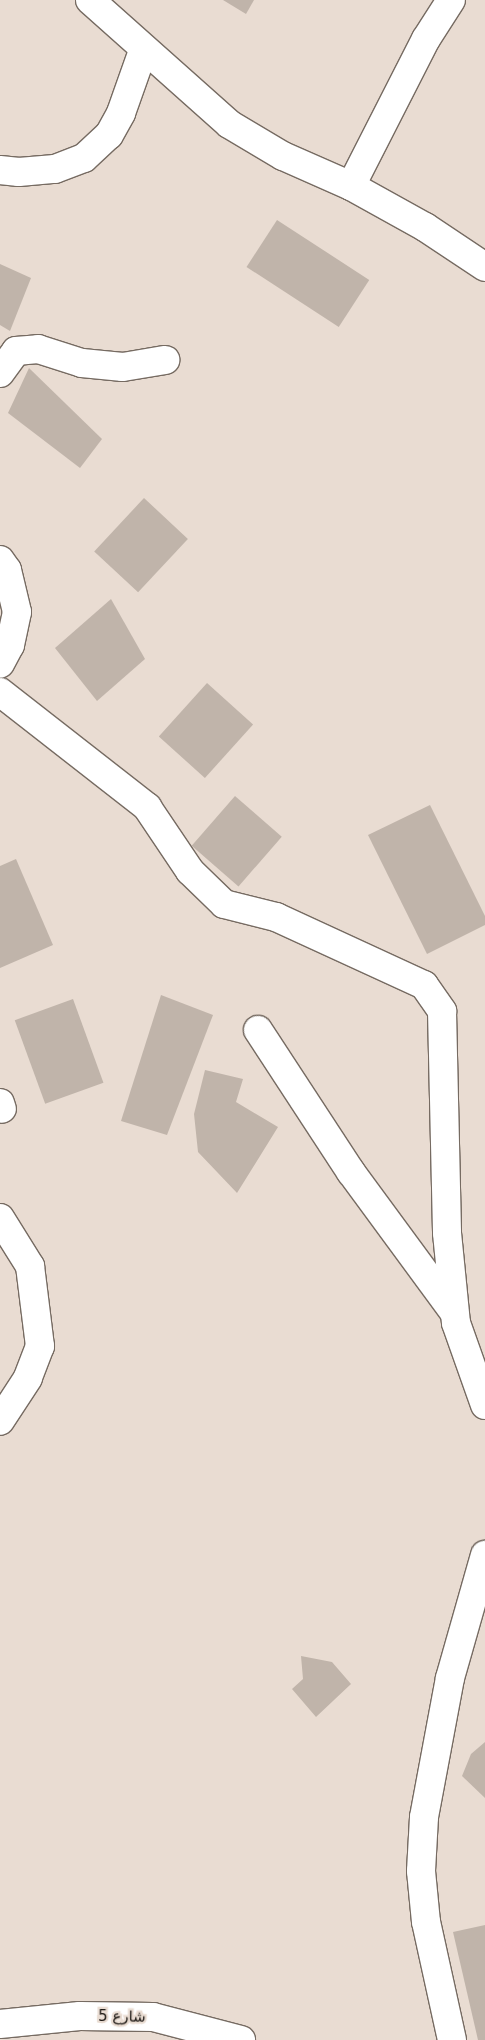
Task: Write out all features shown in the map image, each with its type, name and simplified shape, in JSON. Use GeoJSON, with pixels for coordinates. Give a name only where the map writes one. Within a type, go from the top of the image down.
{"type":"FeatureCollection","features":[{"type":"Feature","properties":{"kind":"street"},"geometry":{"type":"LineString","coordinates":[[90,0],[143,51],[229,124],[283,156],[351,186],[425,227],[485,266]]}},
{"type":"Feature","properties":{"kind":"street"},"geometry":{"type":"LineString","coordinates":[[351,186],[426,39],[451,0]]}},
{"type":"Feature","properties":{"kind":"street"},"geometry":{"type":"LineString","coordinates":[[0,170],[19,172],[55,169],[84,158],[109,135],[121,112],[143,51]]}},
{"type":"Feature","properties":{"kind":"street"},"geometry":{"type":"LineString","coordinates":[[0,373],[16,352],[38,349],[82,363],[123,367],[165,360]]}},
{"type":"Feature","properties":{"kind":"street"},"geometry":{"type":"LineString","coordinates":[[0,560],[6,570],[17,612],[10,644],[0,664]]}},
{"type":"Feature","properties":{"kind":"street"},"geometry":{"type":"LineString","coordinates":[[0,692],[147,807],[190,871],[224,904],[276,917],[424,985],[442,1011],[447,1233],[455,1314],[485,1405]]}},
{"type":"Feature","properties":{"kind":"street"},"geometry":{"type":"LineString","coordinates":[[258,1030],[351,1172],[455,1314]]}},
{"type":"Feature","properties":{"kind":"street"},"geometry":{"type":"LineString","coordinates":[[0,1218],[30,1266],[40,1346],[28,1378],[0,1421]]}},
{"type":"Feature","properties":{"kind":"street"},"geometry":{"type":"LineString","coordinates":[[452,2040],[426,1922],[421,1871],[424,1826],[434,1752],[450,1678],[485,1555]]}},
{"type":"Feature","properties":{"kind":"street","name":"شارع 5"},"geometry":{"type":"LineString","coordinates":[[0,2024],[80,2016],[153,2017],[241,2040]]}},
{"type":"Feature","properties":{"kind":"building"},"geometry":{"type":"Polygon","coordinates":[[[223,0],[254,0],[246,14],[223,0]]]}},
{"type":"Feature","properties":{"kind":"building"},"geometry":{"type":"Polygon","coordinates":[[[277,220],[369,280],[339,327],[247,267],[277,220]]]}},
{"type":"Feature","properties":{"kind":"building"},"geometry":{"type":"Polygon","coordinates":[[[0,264],[31,278],[10,331],[0,325],[0,264]]]}},
{"type":"Feature","properties":{"kind":"building"},"geometry":{"type":"Polygon","coordinates":[[[29,368],[102,439],[80,468],[8,413],[29,368]]]}},
{"type":"Feature","properties":{"kind":"building"},"geometry":{"type":"Polygon","coordinates":[[[144,498],[188,539],[138,592],[94,551],[144,498]]]}},
{"type":"Feature","properties":{"kind":"building"},"geometry":{"type":"Polygon","coordinates":[[[111,599],[145,659],[97,701],[55,648],[111,599]]]}},
{"type":"Feature","properties":{"kind":"building"},"geometry":{"type":"Polygon","coordinates":[[[207,683],[253,724],[205,778],[159,737],[207,683]]]}},
{"type":"Feature","properties":{"kind":"building"},"geometry":{"type":"Polygon","coordinates":[[[235,796],[282,837],[238,886],[192,846],[235,796]]]}},
{"type":"Feature","properties":{"kind":"building"},"geometry":{"type":"Polygon","coordinates":[[[430,805],[485,916],[485,925],[427,954],[368,835],[430,805]]]}},
{"type":"Feature","properties":{"kind":"building"},"geometry":{"type":"Polygon","coordinates":[[[16,859],[53,945],[0,968],[0,866],[16,859]]]}},
{"type":"Feature","properties":{"kind":"building"},"geometry":{"type":"Polygon","coordinates":[[[161,995],[213,1015],[167,1135],[121,1121],[161,995]]]}},
{"type":"Feature","properties":{"kind":"building"},"geometry":{"type":"Polygon","coordinates":[[[73,999],[103,1083],[45,1104],[15,1020],[73,999]]]}},
{"type":"Feature","properties":{"kind":"building"},"geometry":{"type":"Polygon","coordinates":[[[205,1070],[243,1079],[236,1102],[278,1127],[237,1193],[198,1152],[194,1114],[205,1070]]]}},
{"type":"Feature","properties":{"kind":"building"},"geometry":{"type":"Polygon","coordinates":[[[301,1656],[332,1662],[351,1684],[316,1717],[292,1689],[303,1679],[301,1656]]]}},
{"type":"Feature","properties":{"kind":"building"},"geometry":{"type":"Polygon","coordinates":[[[485,1742],[485,1798],[462,1776],[471,1754],[485,1742]]]}},
{"type":"Feature","properties":{"kind":"building"},"geometry":{"type":"Polygon","coordinates":[[[485,1925],[485,2040],[478,2040],[453,1932],[485,1925]]]}}]}
